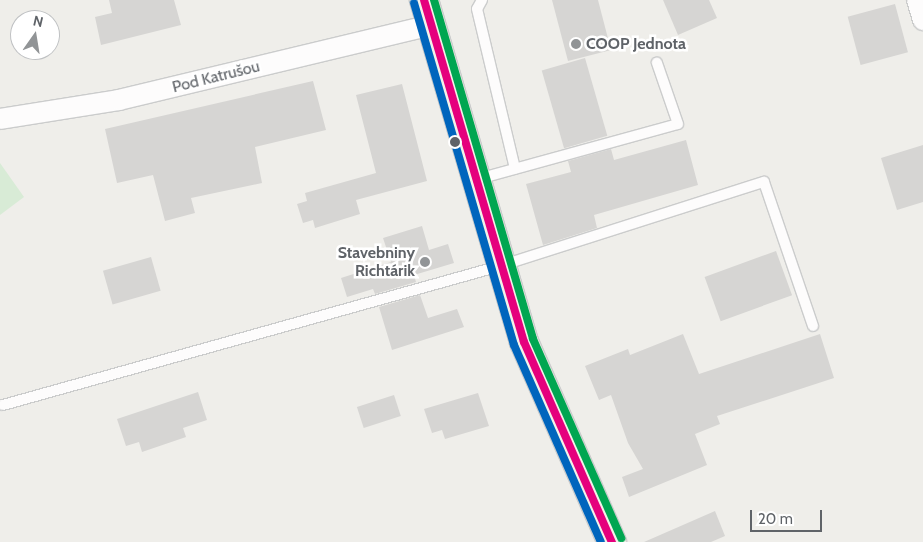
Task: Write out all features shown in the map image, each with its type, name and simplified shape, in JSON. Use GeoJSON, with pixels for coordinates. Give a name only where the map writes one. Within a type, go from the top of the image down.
{"type":"FeatureCollection","features":[{"type":"Feature","properties":{"kind":"main road"},"geometry":{"type":"LineString","coordinates":[[428,12],[500,266],[524,342],[550,406],[612,542]]}},
{"type":"Feature","properties":{"kind":"street"},"geometry":{"type":"LineString","coordinates":[[917,0],[923,20]]}},
{"type":"Feature","properties":{"kind":"street","name":"Pod Katrušou"},"geometry":{"type":"LineString","coordinates":[[0,119],[119,100],[428,12]]}},
{"type":"Feature","properties":{"kind":"lane"},"geometry":{"type":"LineString","coordinates":[[482,0],[477,9],[515,169]]}},
{"type":"Feature","properties":{"kind":"lane"},"geometry":{"type":"LineString","coordinates":[[477,180],[678,124],[657,63]]}},
{"type":"Feature","properties":{"kind":"lane"},"geometry":{"type":"LineString","coordinates":[[3,405],[500,266],[764,182],[813,326]]}},
{"type":"Feature","properties":{"kind":"green space"},"geometry":{"type":"Polygon","coordinates":[[[0,163],[24,197],[0,215],[0,163]]]}},
{"type":"Feature","properties":{"kind":"building"},"geometry":{"type":"Polygon","coordinates":[[[109,0],[174,0],[181,25],[101,45],[95,17],[112,13],[109,0]]]}},
{"type":"Feature","properties":{"kind":"building"},"geometry":{"type":"Polygon","coordinates":[[[552,0],[598,0],[611,50],[568,61],[552,0]]]}},
{"type":"Feature","properties":{"kind":"building"},"geometry":{"type":"Polygon","coordinates":[[[663,0],[709,0],[717,18],[678,35],[663,0]]]}},
{"type":"Feature","properties":{"kind":"building"},"geometry":{"type":"Polygon","coordinates":[[[895,4],[908,52],[861,65],[848,17],[895,4]]]}},
{"type":"Feature","properties":{"kind":"building"},"geometry":{"type":"Polygon","coordinates":[[[585,58],[607,136],[564,148],[542,70],[585,58]]]}},
{"type":"Feature","properties":{"kind":"building"},"geometry":{"type":"Polygon","coordinates":[[[313,81],[326,130],[255,147],[262,183],[191,198],[195,213],[165,221],[153,175],[117,183],[105,129],[313,81]]]}},
{"type":"Feature","properties":{"kind":"building"},"geometry":{"type":"Polygon","coordinates":[[[402,84],[427,181],[356,200],[360,214],[315,228],[313,220],[303,223],[297,204],[307,201],[305,193],[376,173],[356,95],[402,84]]]}},
{"type":"Feature","properties":{"kind":"building"},"geometry":{"type":"Polygon","coordinates":[[[686,140],[698,185],[594,215],[597,228],[543,245],[526,184],[571,172],[568,161],[611,149],[614,160],[686,140]]]}},
{"type":"Feature","properties":{"kind":"building"},"geometry":{"type":"Polygon","coordinates":[[[923,145],[923,202],[897,210],[881,158],[923,145]]]}},
{"type":"Feature","properties":{"kind":"building"},"geometry":{"type":"Polygon","coordinates":[[[422,226],[429,250],[448,244],[454,263],[414,275],[416,282],[375,294],[373,289],[347,297],[341,278],[391,262],[383,238],[422,226]]]}},
{"type":"Feature","properties":{"kind":"building"},"geometry":{"type":"Polygon","coordinates":[[[776,251],[792,295],[721,321],[705,277],[776,251]]]}},
{"type":"Feature","properties":{"kind":"building"},"geometry":{"type":"Polygon","coordinates":[[[151,257],[161,291],[113,304],[103,271],[151,257]]]}},
{"type":"Feature","properties":{"kind":"building"},"geometry":{"type":"Polygon","coordinates":[[[420,295],[428,318],[457,309],[464,327],[392,350],[379,307],[420,295]]]}},
{"type":"Feature","properties":{"kind":"building"},"geometry":{"type":"Polygon","coordinates":[[[683,334],[699,374],[820,334],[834,378],[717,416],[720,424],[695,434],[707,465],[629,497],[622,477],[643,469],[628,443],[611,395],[599,400],[585,366],[628,349],[630,355],[683,334]]]}},
{"type":"Feature","properties":{"kind":"building"},"geometry":{"type":"Polygon","coordinates":[[[198,392],[207,420],[183,428],[186,437],[142,452],[139,442],[126,446],[117,419],[198,392]]]}},
{"type":"Feature","properties":{"kind":"building"},"geometry":{"type":"Polygon","coordinates":[[[478,393],[489,426],[445,439],[442,430],[432,433],[424,409],[478,393]]]}},
{"type":"Feature","properties":{"kind":"building"},"geometry":{"type":"Polygon","coordinates":[[[394,395],[401,416],[364,428],[357,407],[394,395]]]}},
{"type":"Feature","properties":{"kind":"building"},"geometry":{"type":"Polygon","coordinates":[[[715,511],[725,536],[711,542],[644,542],[715,511]]]}},
{"type":"Feature","properties":{"kind":"transit line"},"geometry":{"type":"LineString","coordinates":[[424,0],[524,342],[612,542]]}},
{"type":"Feature","properties":{"kind":"transit line"},"geometry":{"type":"LineString","coordinates":[[434,0],[533,339],[621,538]]}},
{"type":"Feature","properties":{"kind":"transit line"},"geometry":{"type":"LineString","coordinates":[[414,3],[514,345],[601,542]]}},
{"type":"Feature","properties":{"kind":"place","name":"COOP Jednota"},"geometry":{"type":"Point","coordinates":[576,44]}},
{"type":"Feature","properties":{"kind":"place","name":"Stavebniny Richtárik"},"geometry":{"type":"Point","coordinates":[425,262]}}]}
